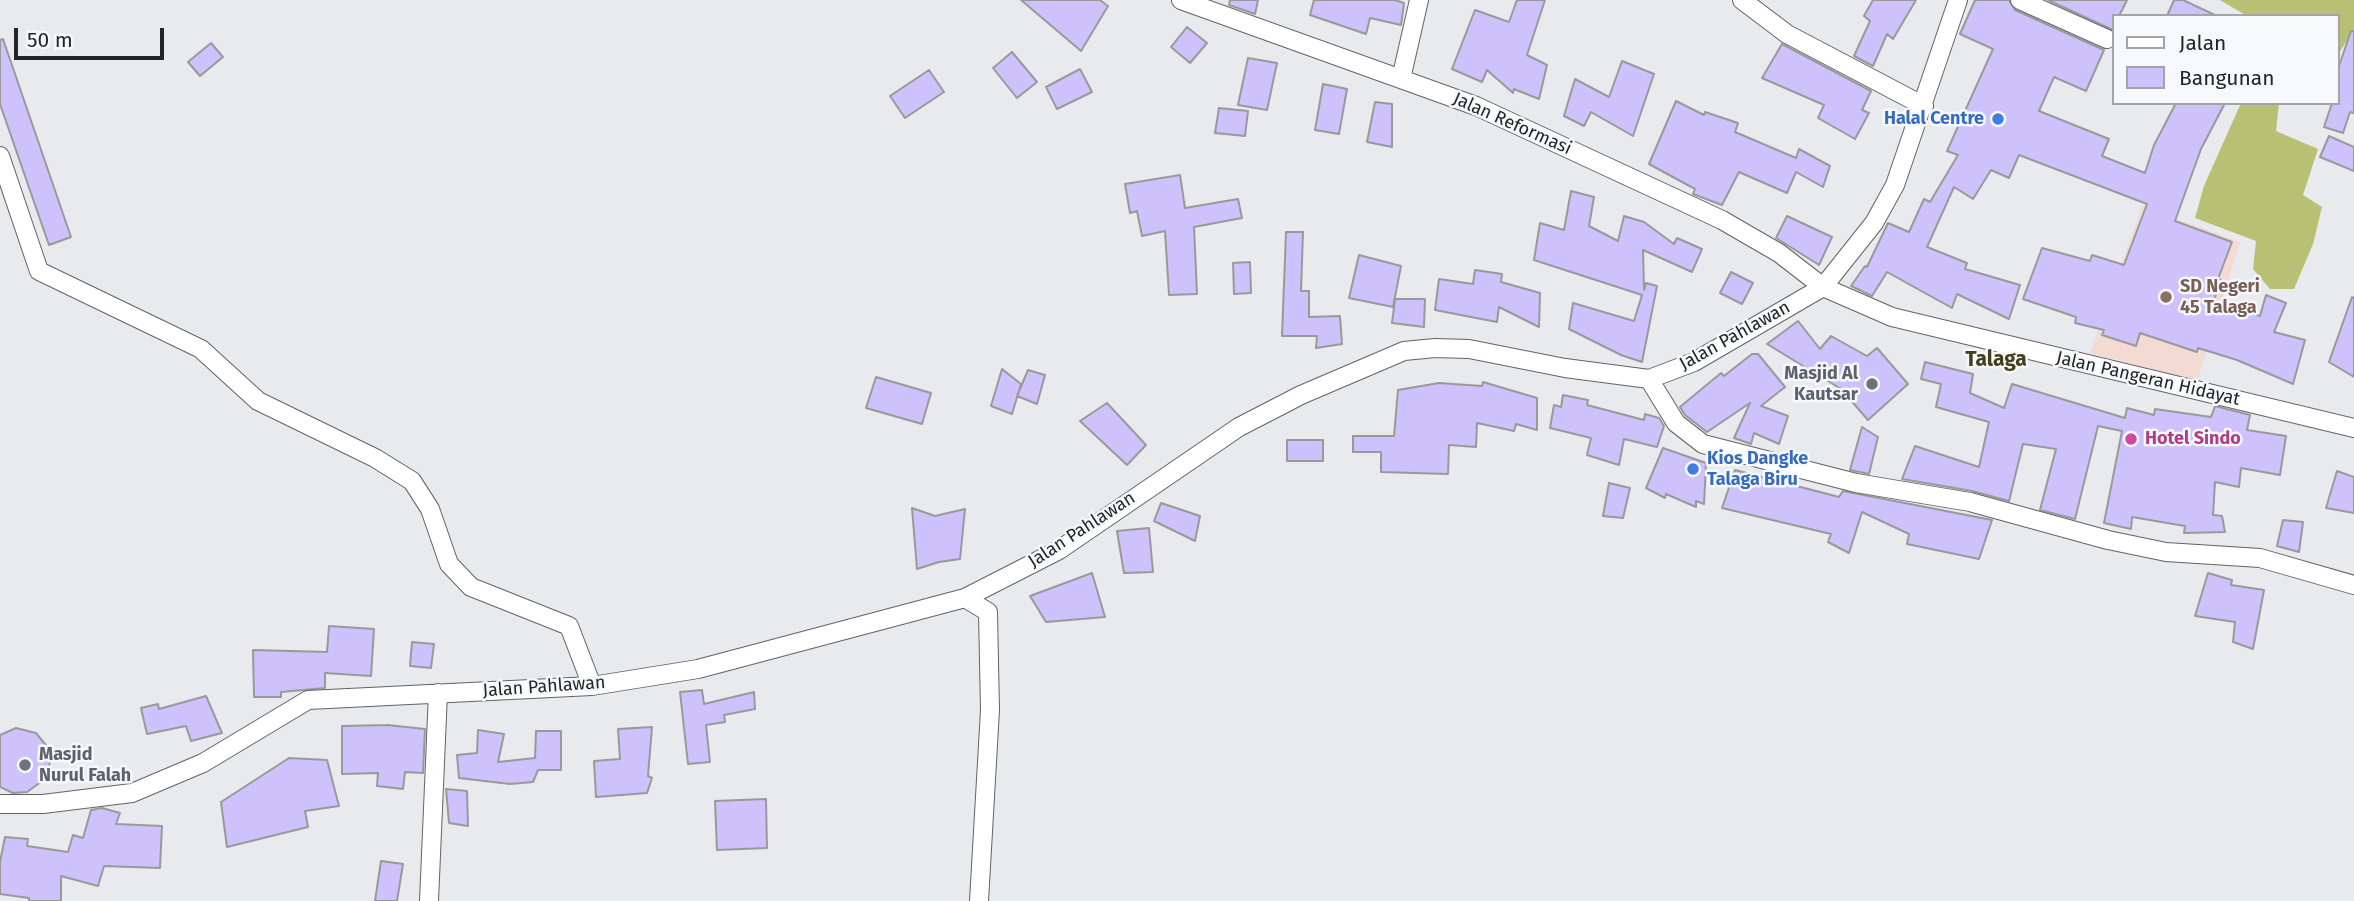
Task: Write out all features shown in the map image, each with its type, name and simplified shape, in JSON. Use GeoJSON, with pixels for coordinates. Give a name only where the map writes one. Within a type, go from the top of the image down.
{"type":"FeatureCollection","features":[{"type":"Feature","properties":{"kind":"street","name":"Jalan Reformasi"},"geometry":{"type":"LineString","coordinates":[[1181,0],[1476,106],[1722,220],[1779,253],[1823,287]]}},
{"type":"Feature","properties":{"kind":"street"},"geometry":{"type":"LineString","coordinates":[[1401,79],[1419,0]]}},
{"type":"Feature","properties":{"kind":"street"},"geometry":{"type":"LineString","coordinates":[[1742,0],[1787,34],[1924,106]]}},
{"type":"Feature","properties":{"kind":"street","name":"Jalan Pahlawan"},"geometry":{"type":"LineString","coordinates":[[0,804],[43,804],[132,793],[203,763],[308,700],[592,686],[698,668],[965,598],[1059,550],[1239,427],[1301,395],[1404,351],[1469,349],[1564,368],[1649,379],[1694,362],[1823,287],[1874,223],[1895,185],[1958,0]]}},
{"type":"Feature","properties":{"kind":"street"},"geometry":{"type":"LineString","coordinates":[[2020,0],[2107,38]]}},
{"type":"Feature","properties":{"kind":"street"},"geometry":{"type":"LineString","coordinates":[[0,156],[39,271],[201,349],[258,401],[375,458],[412,481],[430,509],[449,564],[471,587],[569,626],[592,686]]}},
{"type":"Feature","properties":{"kind":"street","name":"Jalan Pangeran Hidayat"},"geometry":{"type":"LineString","coordinates":[[1823,287],[1892,317],[2354,428]]}},
{"type":"Feature","properties":{"kind":"street"},"geometry":{"type":"LineString","coordinates":[[1649,379],[1676,423],[1703,444],[1856,483],[1970,502],[2108,540],[2166,552],[2260,558],[2354,584]]}},
{"type":"Feature","properties":{"kind":"street"},"geometry":{"type":"LineString","coordinates":[[965,598],[988,612],[990,710],[979,901]]}},
{"type":"Feature","properties":{"kind":"street"},"geometry":{"type":"LineString","coordinates":[[429,901],[438,693]]}},
{"type":"Feature","properties":{"kind":"shaded area","name":"SD Negeri 45 Talaga"},"geometry":{"type":"Polygon","coordinates":[[[2142,206],[2240,242],[2197,382],[2090,353],[2142,206]]]}},
{"type":"Feature","properties":{"kind":"green space"},"geometry":{"type":"Polygon","coordinates":[[[2220,0],[2354,0],[2354,29],[2340,52],[2340,14],[2244,14],[2220,0]]]}},
{"type":"Feature","properties":{"kind":"green space"},"geometry":{"type":"Polygon","coordinates":[[[2240,105],[2279,105],[2276,131],[2318,149],[2303,195],[2322,207],[2313,244],[2294,289],[2270,289],[2253,269],[2256,241],[2195,218],[2204,186],[2240,105]]]}},
{"type":"Feature","properties":{"kind":"building"},"geometry":{"type":"Polygon","coordinates":[[[1021,0],[1100,0],[1108,6],[1081,51],[1021,0]]]}},
{"type":"Feature","properties":{"kind":"building"},"geometry":{"type":"Polygon","coordinates":[[[1230,0],[1258,0],[1255,14],[1229,5],[1230,0]]]}},
{"type":"Feature","properties":{"kind":"building"},"geometry":{"type":"Polygon","coordinates":[[[1314,0],[1395,0],[1404,3],[1401,25],[1370,18],[1366,34],[1310,15],[1314,0]]]}},
{"type":"Feature","properties":{"kind":"building"},"geometry":{"type":"Polygon","coordinates":[[[1517,0],[1545,0],[1527,55],[1547,65],[1539,99],[1514,89],[1513,93],[1487,70],[1482,82],[1452,69],[1475,10],[1509,22],[1517,0]]]}},
{"type":"Feature","properties":{"kind":"building"},"geometry":{"type":"Polygon","coordinates":[[[1873,0],[1916,0],[1893,39],[1887,34],[1873,66],[1854,56],[1870,21],[1864,16],[1873,0]]]}},
{"type":"Feature","properties":{"kind":"building"},"geometry":{"type":"Polygon","coordinates":[[[1975,0],[2009,0],[2015,10],[2104,50],[2086,91],[2054,77],[2039,111],[2109,139],[2102,156],[2145,173],[2154,145],[2175,105],[2224,105],[2201,149],[2175,221],[2232,242],[2218,279],[2221,280],[2213,303],[2260,316],[2266,295],[2286,303],[2274,332],[2305,340],[2293,384],[2237,360],[2198,348],[2197,352],[2140,333],[2136,346],[2102,335],[2104,330],[2075,323],[2076,317],[2023,299],[2042,248],[2090,261],[2092,255],[2124,265],[2147,204],[2019,155],[2009,178],[1991,170],[1973,199],[1954,187],[1927,247],[1967,263],[1965,269],[2020,285],[2009,319],[1957,294],[1952,308],[1887,272],[1872,296],[1851,286],[1865,266],[1867,267],[1888,223],[1909,232],[1924,199],[1930,202],[1958,155],[1947,151],[1993,49],[1960,34],[1975,0]]]}},
{"type":"Feature","properties":{"kind":"building"},"geometry":{"type":"Polygon","coordinates":[[[2048,0],[2127,0],[2120,14],[2112,14],[2112,30],[2048,0]]]}},
{"type":"Feature","properties":{"kind":"building"},"geometry":{"type":"Polygon","coordinates":[[[2174,0],[2183,0],[2213,14],[2168,14],[2174,0]]]}},
{"type":"Feature","properties":{"kind":"building"},"geometry":{"type":"Polygon","coordinates":[[[1187,27],[1207,43],[1190,63],[1171,47],[1187,27]]]}},
{"type":"Feature","properties":{"kind":"building"},"geometry":{"type":"Polygon","coordinates":[[[2351,31],[2354,31],[2354,113],[2350,112],[2343,133],[2324,127],[2331,105],[2340,105],[2340,63],[2351,31]]]}},
{"type":"Feature","properties":{"kind":"building"},"geometry":{"type":"Polygon","coordinates":[[[3,39],[71,237],[49,245],[0,104],[0,40],[3,39]]]}},
{"type":"Feature","properties":{"kind":"building"},"geometry":{"type":"Polygon","coordinates":[[[211,43],[223,57],[200,76],[188,62],[211,43]]]}},
{"type":"Feature","properties":{"kind":"building"},"geometry":{"type":"Polygon","coordinates":[[[1782,44],[1871,91],[1862,110],[1869,113],[1855,139],[1818,118],[1824,105],[1762,78],[1782,44]]]}},
{"type":"Feature","properties":{"kind":"building"},"geometry":{"type":"Polygon","coordinates":[[[1012,52],[1037,82],[1017,98],[993,68],[1012,52]]]}},
{"type":"Feature","properties":{"kind":"building"},"geometry":{"type":"Polygon","coordinates":[[[1248,58],[1277,63],[1267,110],[1238,105],[1248,58]]]}},
{"type":"Feature","properties":{"kind":"building"},"geometry":{"type":"Polygon","coordinates":[[[1622,61],[1654,74],[1633,136],[1591,112],[1584,126],[1564,116],[1575,79],[1609,97],[1622,61]]]}},
{"type":"Feature","properties":{"kind":"building"},"geometry":{"type":"Polygon","coordinates":[[[1080,69],[1092,92],[1057,109],[1046,87],[1080,69]]]}},
{"type":"Feature","properties":{"kind":"building"},"geometry":{"type":"Polygon","coordinates":[[[929,70],[944,92],[905,118],[890,96],[929,70]]]}},
{"type":"Feature","properties":{"kind":"building"},"geometry":{"type":"Polygon","coordinates":[[[1323,84],[1347,89],[1339,134],[1315,130],[1323,84]]]}},
{"type":"Feature","properties":{"kind":"building"},"geometry":{"type":"Polygon","coordinates":[[[1676,101],[1704,115],[1705,112],[1738,123],[1735,132],[1796,158],[1799,149],[1830,166],[1823,187],[1796,172],[1787,193],[1739,172],[1722,205],[1693,194],[1695,189],[1649,164],[1676,101]]]}},
{"type":"Feature","properties":{"kind":"building"},"geometry":{"type":"Polygon","coordinates":[[[1375,102],[1392,104],[1392,147],[1367,142],[1375,102]]]}},
{"type":"Feature","properties":{"kind":"building"},"geometry":{"type":"Polygon","coordinates":[[[1219,108],[1248,111],[1245,136],[1215,133],[1219,108]]]}},
{"type":"Feature","properties":{"kind":"building"},"geometry":{"type":"Polygon","coordinates":[[[2329,136],[2354,147],[2354,171],[2320,157],[2329,136]]]}},
{"type":"Feature","properties":{"kind":"building"},"geometry":{"type":"Polygon","coordinates":[[[1180,175],[1185,208],[1238,199],[1242,218],[1194,227],[1197,294],[1169,295],[1165,231],[1142,236],[1137,211],[1130,213],[1125,184],[1180,175]]]}},
{"type":"Feature","properties":{"kind":"building"},"geometry":{"type":"Polygon","coordinates":[[[1571,191],[1594,197],[1589,226],[1618,241],[1624,216],[1644,222],[1674,244],[1677,238],[1702,249],[1692,272],[1643,250],[1644,290],[1646,283],[1657,286],[1642,362],[1621,355],[1569,329],[1573,303],[1634,321],[1642,295],[1534,260],[1540,223],[1564,230],[1571,191]]]}},
{"type":"Feature","properties":{"kind":"building"},"geometry":{"type":"Polygon","coordinates":[[[1787,216],[1832,237],[1819,265],[1776,238],[1787,216]]]}},
{"type":"Feature","properties":{"kind":"building"},"geometry":{"type":"Polygon","coordinates":[[[1286,232],[1303,232],[1301,291],[1309,291],[1309,317],[1340,316],[1342,344],[1316,348],[1317,336],[1282,336],[1286,232]]]}},
{"type":"Feature","properties":{"kind":"building"},"geometry":{"type":"Polygon","coordinates":[[[1359,255],[1401,266],[1393,307],[1349,298],[1359,255]]]}},
{"type":"Feature","properties":{"kind":"building"},"geometry":{"type":"Polygon","coordinates":[[[1250,262],[1251,293],[1234,294],[1233,263],[1250,262]]]}},
{"type":"Feature","properties":{"kind":"building"},"geometry":{"type":"Polygon","coordinates":[[[1475,270],[1502,274],[1501,282],[1540,293],[1539,327],[1499,307],[1497,322],[1435,310],[1439,279],[1473,284],[1475,270]]]}},
{"type":"Feature","properties":{"kind":"building"},"geometry":{"type":"Polygon","coordinates":[[[1731,272],[1753,283],[1742,304],[1720,293],[1731,272]]]}},
{"type":"Feature","properties":{"kind":"building"},"geometry":{"type":"Polygon","coordinates":[[[2352,297],[2354,298],[2354,377],[2329,362],[2352,297]]]}},
{"type":"Feature","properties":{"kind":"building"},"geometry":{"type":"Polygon","coordinates":[[[1395,299],[1425,299],[1424,327],[1392,323],[1395,299]]]}},
{"type":"Feature","properties":{"kind":"building"},"geometry":{"type":"Polygon","coordinates":[[[1798,321],[1820,349],[1831,336],[1867,356],[1877,348],[1908,384],[1868,420],[1841,389],[1767,344],[1798,321]]]}},
{"type":"Feature","properties":{"kind":"building"},"geometry":{"type":"Polygon","coordinates":[[[1752,354],[1758,354],[1785,387],[1761,406],[1788,416],[1779,444],[1754,433],[1751,444],[1734,438],[1750,403],[1707,432],[1685,415],[1680,407],[1721,373],[1724,376],[1752,354]]]}},
{"type":"Feature","properties":{"kind":"building"},"geometry":{"type":"Polygon","coordinates":[[[1925,362],[1973,374],[1970,393],[2004,408],[2012,384],[2125,418],[2127,408],[2154,415],[2155,409],[2211,417],[2215,406],[2250,415],[2247,430],[2286,436],[2280,475],[2241,468],[2239,487],[2215,482],[2213,515],[2222,516],[2225,532],[2184,533],[2185,526],[2132,517],[2131,529],[2104,523],[2122,431],[2098,426],[2075,519],[2040,510],[2056,449],[2023,444],[2009,501],[1972,491],[1902,479],[1915,446],[1979,467],[1989,422],[1936,407],[1941,384],[1921,379],[1925,362]]]}},
{"type":"Feature","properties":{"kind":"building"},"geometry":{"type":"Polygon","coordinates":[[[1002,369],[1021,384],[1012,414],[991,406],[1002,369]]]}},
{"type":"Feature","properties":{"kind":"building"},"geometry":{"type":"Polygon","coordinates":[[[1028,370],[1045,375],[1037,404],[1017,396],[1028,370]]]}},
{"type":"Feature","properties":{"kind":"building"},"geometry":{"type":"Polygon","coordinates":[[[876,377],[931,393],[922,424],[866,408],[876,377]]]}},
{"type":"Feature","properties":{"kind":"building"},"geometry":{"type":"Polygon","coordinates":[[[1483,382],[1537,398],[1537,430],[1516,424],[1514,431],[1477,423],[1476,447],[1449,445],[1448,474],[1381,472],[1381,452],[1353,452],[1353,436],[1394,436],[1398,390],[1439,383],[1482,386],[1483,382]]]}},
{"type":"Feature","properties":{"kind":"building"},"geometry":{"type":"Polygon","coordinates":[[[1563,395],[1588,400],[1587,405],[1644,420],[1645,414],[1659,418],[1664,426],[1657,447],[1624,439],[1619,465],[1587,455],[1591,438],[1550,428],[1554,405],[1561,407],[1563,395]]]}},
{"type":"Feature","properties":{"kind":"building"},"geometry":{"type":"Polygon","coordinates":[[[1107,403],[1146,445],[1127,465],[1080,421],[1107,403]]]}},
{"type":"Feature","properties":{"kind":"building"},"geometry":{"type":"Polygon","coordinates":[[[1862,427],[1878,437],[1869,474],[1850,470],[1862,427]]]}},
{"type":"Feature","properties":{"kind":"building"},"geometry":{"type":"Polygon","coordinates":[[[1287,440],[1323,440],[1323,461],[1287,461],[1287,440]]]}},
{"type":"Feature","properties":{"kind":"building"},"geometry":{"type":"Polygon","coordinates":[[[1663,448],[1706,463],[1704,504],[1696,501],[1696,507],[1666,494],[1665,498],[1646,488],[1663,448]]]}},
{"type":"Feature","properties":{"kind":"building"},"geometry":{"type":"Polygon","coordinates":[[[1735,470],[1839,497],[1843,491],[1992,520],[1979,559],[1907,544],[1909,534],[1862,512],[1849,553],[1828,542],[1831,534],[1722,508],[1735,470]]]}},
{"type":"Feature","properties":{"kind":"building"},"geometry":{"type":"Polygon","coordinates":[[[2337,471],[2354,477],[2354,513],[2326,508],[2337,471]]]}},
{"type":"Feature","properties":{"kind":"building"},"geometry":{"type":"Polygon","coordinates":[[[1609,483],[1630,488],[1623,518],[1603,516],[1609,483]]]}},
{"type":"Feature","properties":{"kind":"building"},"geometry":{"type":"Polygon","coordinates":[[[1161,503],[1200,516],[1195,541],[1154,521],[1161,503]]]}},
{"type":"Feature","properties":{"kind":"building"},"geometry":{"type":"Polygon","coordinates":[[[912,508],[935,516],[965,509],[960,559],[917,569],[912,508]]]}},
{"type":"Feature","properties":{"kind":"building"},"geometry":{"type":"Polygon","coordinates":[[[2283,520],[2303,522],[2299,552],[2277,546],[2283,520]]]}},
{"type":"Feature","properties":{"kind":"building"},"geometry":{"type":"Polygon","coordinates":[[[1149,528],[1153,572],[1124,573],[1117,531],[1149,528]]]}},
{"type":"Feature","properties":{"kind":"building"},"geometry":{"type":"Polygon","coordinates":[[[1092,573],[1105,617],[1046,622],[1030,596],[1092,573]]]}},
{"type":"Feature","properties":{"kind":"building"},"geometry":{"type":"Polygon","coordinates":[[[2208,573],[2232,580],[2231,585],[2264,590],[2253,649],[2233,642],[2235,622],[2195,616],[2208,573]]]}},
{"type":"Feature","properties":{"kind":"building"},"geometry":{"type":"Polygon","coordinates":[[[329,626],[374,629],[371,676],[325,673],[325,688],[281,692],[281,697],[254,697],[253,650],[327,652],[329,626]]]}},
{"type":"Feature","properties":{"kind":"building"},"geometry":{"type":"Polygon","coordinates":[[[412,642],[434,644],[431,668],[410,666],[412,642]]]}},
{"type":"Feature","properties":{"kind":"building"},"geometry":{"type":"Polygon","coordinates":[[[702,690],[704,704],[754,692],[755,709],[724,715],[725,722],[706,725],[710,762],[688,764],[680,692],[702,690]]]}},
{"type":"Feature","properties":{"kind":"building"},"geometry":{"type":"Polygon","coordinates":[[[206,696],[222,733],[191,741],[186,726],[147,734],[141,708],[158,704],[159,709],[206,696]]]}},
{"type":"Feature","properties":{"kind":"building"},"geometry":{"type":"Polygon","coordinates":[[[387,725],[425,729],[423,773],[405,772],[403,789],[377,786],[378,773],[342,774],[342,726],[387,725]]]}},
{"type":"Feature","properties":{"kind":"building"},"geometry":{"type":"Polygon","coordinates":[[[652,727],[648,776],[652,778],[647,793],[596,797],[594,761],[620,759],[618,729],[652,727]]]}},
{"type":"Feature","properties":{"kind":"building","name":"Masjid Nurul Falah"},"geometry":{"type":"Polygon","coordinates":[[[16,728],[36,733],[49,749],[51,759],[45,779],[27,792],[13,793],[0,787],[0,735],[16,728]]]}},
{"type":"Feature","properties":{"kind":"building"},"geometry":{"type":"Polygon","coordinates":[[[478,730],[504,734],[498,762],[535,758],[536,731],[561,731],[561,770],[538,770],[533,782],[510,784],[459,778],[457,755],[477,753],[478,730]]]}},
{"type":"Feature","properties":{"kind":"building"},"geometry":{"type":"Polygon","coordinates":[[[289,758],[327,760],[339,806],[305,811],[308,827],[227,847],[221,802],[289,758]]]}},
{"type":"Feature","properties":{"kind":"building"},"geometry":{"type":"Polygon","coordinates":[[[446,789],[467,791],[468,826],[449,823],[446,789]]]}},
{"type":"Feature","properties":{"kind":"building"},"geometry":{"type":"Polygon","coordinates":[[[766,799],[767,848],[717,850],[715,801],[766,799]]]}},
{"type":"Feature","properties":{"kind":"building"},"geometry":{"type":"Polygon","coordinates":[[[102,808],[120,813],[116,824],[162,826],[160,868],[104,866],[98,886],[61,876],[61,901],[29,901],[29,898],[0,894],[0,862],[5,837],[28,839],[27,846],[68,852],[73,835],[83,838],[91,810],[102,808]]]}},
{"type":"Feature","properties":{"kind":"building"},"geometry":{"type":"Polygon","coordinates":[[[381,861],[403,864],[397,901],[375,901],[381,861]]]}},
{"type":"Feature","properties":{"kind":"place","name":"Halal Centre"},"geometry":{"type":"Point","coordinates":[1998,119]}},
{"type":"Feature","properties":{"kind":"place","name":"SD Negeri 45 Talaga"},"geometry":{"type":"Point","coordinates":[2166,297]}},
{"type":"Feature","properties":{"kind":"place","name":"Masjid Al Kautsar"},"geometry":{"type":"Point","coordinates":[1872,384]}},
{"type":"Feature","properties":{"kind":"place","name":"Hotel Sindo"},"geometry":{"type":"Point","coordinates":[2131,439]}},
{"type":"Feature","properties":{"kind":"place","name":"Kios Dangke Talaga Biru"},"geometry":{"type":"Point","coordinates":[1693,469]}},
{"type":"Feature","properties":{"kind":"place","name":"Masjid Nurul Falah"},"geometry":{"type":"Point","coordinates":[25,765]}},
{"type":"Feature","properties":{"kind":"district","name":"Talaga"},"geometry":{"type":"Point","coordinates":[1996,360]}}]}
